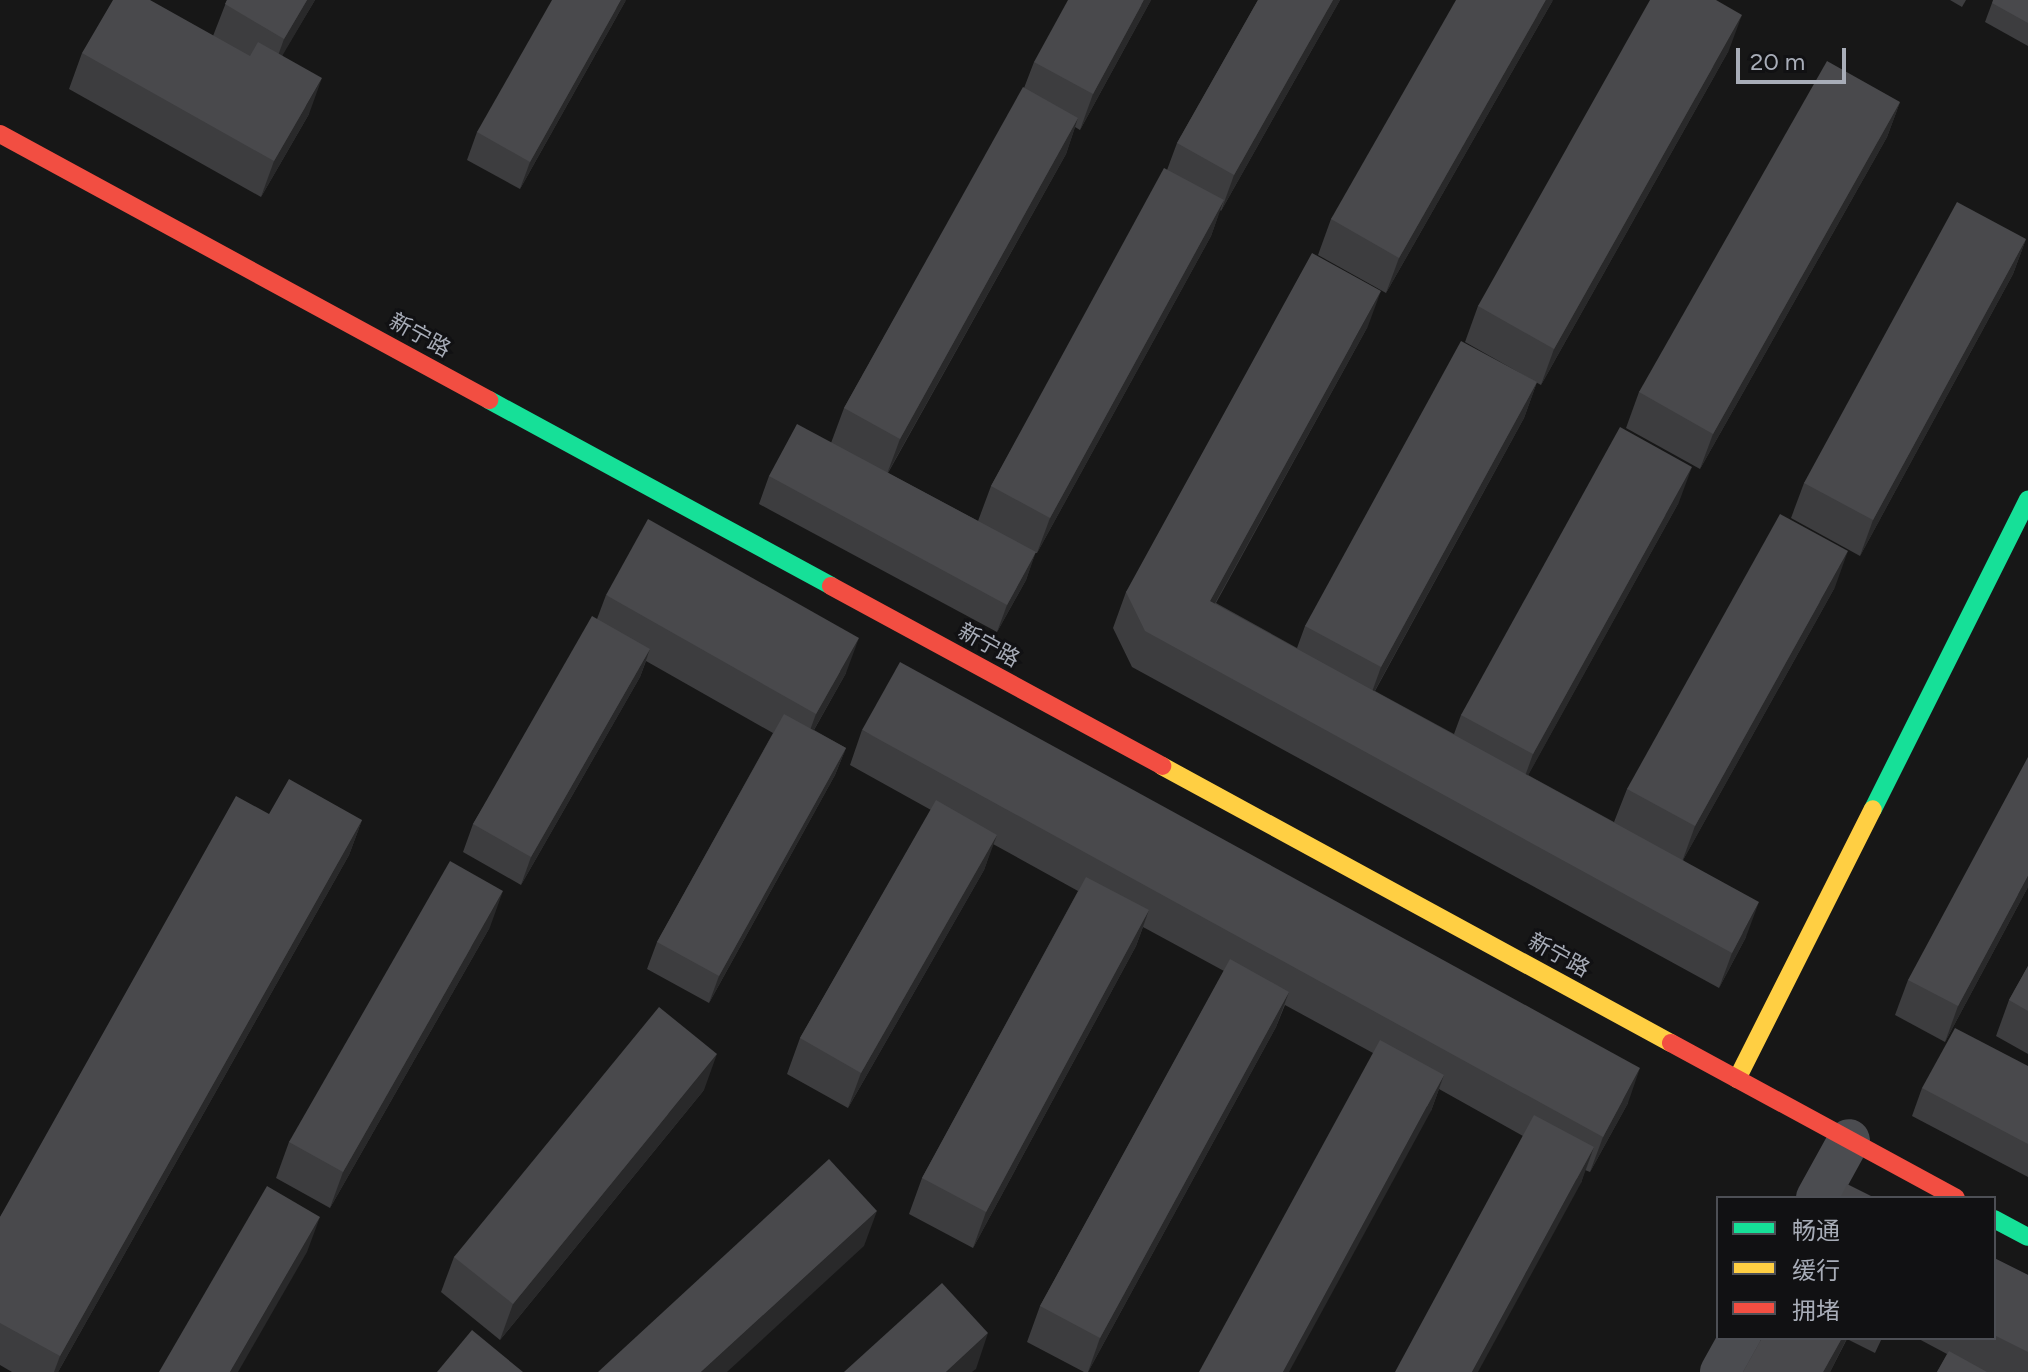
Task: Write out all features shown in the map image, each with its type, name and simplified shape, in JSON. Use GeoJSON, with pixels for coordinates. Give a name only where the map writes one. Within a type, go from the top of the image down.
{"type":"FeatureCollection","features":[{"type":"Feature","properties":{"kind":"street","name":"新宁路"},"geometry":{"type":"LineString","coordinates":[[0,134],[1952,1196]]}},
{"type":"Feature","properties":{"kind":"street"},"geometry":{"type":"LineString","coordinates":[[1737,1079],[2028,500]]}},
{"type":"Feature","properties":{"kind":"street"},"geometry":{"type":"LineString","coordinates":[[1818,1196],[1849,1140]]}},
{"type":"Feature","properties":{"kind":"street"},"geometry":{"type":"LineString","coordinates":[[1996,1220],[2028,1237]]}},
{"type":"Feature","properties":{"kind":"street"},"geometry":{"type":"LineString","coordinates":[[1721,1372],[1739,1340]]}},
{"type":"Feature","properties":{"kind":"building"},"geometry":{"type":"Polygon","coordinates":[[[113,0],[150,0],[250,56],[258,42],[322,78],[274,161],[82,53],[113,0]]]}},
{"type":"Feature","properties":{"kind":"building"},"geometry":{"type":"Polygon","coordinates":[[[227,0],[307,0],[284,39],[225,4],[227,0]]]}},
{"type":"Feature","properties":{"kind":"building"},"geometry":{"type":"Polygon","coordinates":[[[552,0],[621,0],[530,162],[477,132],[552,0]]]}},
{"type":"Feature","properties":{"kind":"building"},"geometry":{"type":"Polygon","coordinates":[[[1068,0],[1144,0],[1093,94],[1034,62],[1068,0]]]}},
{"type":"Feature","properties":{"kind":"building"},"geometry":{"type":"Polygon","coordinates":[[[1258,0],[1333,0],[1234,175],[1177,143],[1258,0]]]}},
{"type":"Feature","properties":{"kind":"building"},"geometry":{"type":"Polygon","coordinates":[[[1456,0],[1546,0],[1399,258],[1331,219],[1456,0]]]}},
{"type":"Feature","properties":{"kind":"building"},"geometry":{"type":"Polygon","coordinates":[[[1650,0],[1716,0],[1742,15],[1554,349],[1478,306],[1650,0]]]}},
{"type":"Feature","properties":{"kind":"building"},"geometry":{"type":"Polygon","coordinates":[[[1993,0],[2028,0],[2028,23],[1992,3],[1993,0]]]}},
{"type":"Feature","properties":{"kind":"building"},"geometry":{"type":"Polygon","coordinates":[[[1827,61],[1900,102],[1713,434],[1639,392],[1827,61]]]}},
{"type":"Feature","properties":{"kind":"building"},"geometry":{"type":"Polygon","coordinates":[[[1023,87],[1078,118],[900,439],[844,408],[1023,87]]]}},
{"type":"Feature","properties":{"kind":"building"},"geometry":{"type":"Polygon","coordinates":[[[1164,168],[1224,200],[1050,518],[991,486],[1164,168]]]}},
{"type":"Feature","properties":{"kind":"building"},"geometry":{"type":"Polygon","coordinates":[[[1957,202],[2026,239],[1873,520],[1804,483],[1957,202]]]}},
{"type":"Feature","properties":{"kind":"building"},"geometry":{"type":"Polygon","coordinates":[[[1312,253],[1381,291],[1210,601],[1759,902],[1732,953],[1145,631],[1126,592],[1312,253]]]}},
{"type":"Feature","properties":{"kind":"building"},"geometry":{"type":"Polygon","coordinates":[[[1461,341],[1537,382],[1381,667],[1305,626],[1461,341]]]}},
{"type":"Feature","properties":{"kind":"building"},"geometry":{"type":"Polygon","coordinates":[[[797,424],[1036,552],[1007,605],[769,476],[797,424]]]}},
{"type":"Feature","properties":{"kind":"building"},"geometry":{"type":"Polygon","coordinates":[[[1620,427],[1692,467],[1533,754],[1461,715],[1620,427]]]}},
{"type":"Feature","properties":{"kind":"building"},"geometry":{"type":"Polygon","coordinates":[[[1780,514],[1848,551],[1695,826],[1627,789],[1780,514]]]}},
{"type":"Feature","properties":{"kind":"building"},"geometry":{"type":"Polygon","coordinates":[[[648,519],[859,638],[816,714],[606,595],[648,519]]]}},
{"type":"Feature","properties":{"kind":"building"},"geometry":{"type":"Polygon","coordinates":[[[592,616],[650,649],[531,857],[473,824],[592,616]]]}},
{"type":"Feature","properties":{"kind":"building"},"geometry":{"type":"Polygon","coordinates":[[[900,662],[1640,1068],[1603,1137],[862,730],[900,662]]]}},
{"type":"Feature","properties":{"kind":"building"},"geometry":{"type":"Polygon","coordinates":[[[784,714],[846,748],[719,976],[657,942],[784,714]]]}},
{"type":"Feature","properties":{"kind":"building"},"geometry":{"type":"Polygon","coordinates":[[[2028,757],[2028,876],[1958,1006],[1908,980],[2028,757]]]}},
{"type":"Feature","properties":{"kind":"building"},"geometry":{"type":"Polygon","coordinates":[[[289,779],[362,820],[60,1356],[0,1323],[0,1217],[236,796],[269,814],[289,779]]]}},
{"type":"Feature","properties":{"kind":"building"},"geometry":{"type":"Polygon","coordinates":[[[936,800],[997,835],[861,1073],[800,1038],[936,800]]]}},
{"type":"Feature","properties":{"kind":"building"},"geometry":{"type":"Polygon","coordinates":[[[450,861],[503,891],[343,1172],[289,1142],[450,861]]]}},
{"type":"Feature","properties":{"kind":"building"},"geometry":{"type":"Polygon","coordinates":[[[1086,877],[1149,910],[986,1212],[922,1178],[1086,877]]]}},
{"type":"Feature","properties":{"kind":"building"},"geometry":{"type":"Polygon","coordinates":[[[1230,959],[1289,992],[1100,1338],[1040,1306],[1230,959]]]}},
{"type":"Feature","properties":{"kind":"building"},"geometry":{"type":"Polygon","coordinates":[[[2028,966],[2028,1011],[2009,1000],[2028,966]]]}},
{"type":"Feature","properties":{"kind":"building"},"geometry":{"type":"Polygon","coordinates":[[[659,1007],[717,1054],[513,1304],[454,1257],[659,1007]]]}},
{"type":"Feature","properties":{"kind":"building"},"geometry":{"type":"Polygon","coordinates":[[[1955,1028],[2028,1066],[2028,1144],[1922,1088],[1955,1028]]]}},
{"type":"Feature","properties":{"kind":"building"},"geometry":{"type":"Polygon","coordinates":[[[1380,1040],[1444,1075],[1283,1372],[1199,1372],[1380,1040]]]}},
{"type":"Feature","properties":{"kind":"building"},"geometry":{"type":"Polygon","coordinates":[[[1534,1115],[1594,1147],[1472,1372],[1395,1372],[1534,1115]]]}},
{"type":"Feature","properties":{"kind":"building"},"geometry":{"type":"Polygon","coordinates":[[[829,1159],[877,1211],[701,1372],[598,1372],[829,1159]]]}},
{"type":"Feature","properties":{"kind":"building"},"geometry":{"type":"Polygon","coordinates":[[[1847,1184],[1871,1196],[1841,1196],[1847,1184]]]}},
{"type":"Feature","properties":{"kind":"building"},"geometry":{"type":"Polygon","coordinates":[[[267,1186],[320,1217],[230,1372],[159,1372],[267,1186]]]}},
{"type":"Feature","properties":{"kind":"building"},"geometry":{"type":"Polygon","coordinates":[[[1996,1259],[2028,1275],[2028,1352],[1996,1336],[1996,1259]]]}},
{"type":"Feature","properties":{"kind":"building"},"geometry":{"type":"Polygon","coordinates":[[[942,1283],[988,1333],[946,1372],[844,1372],[942,1283]]]}},
{"type":"Feature","properties":{"kind":"building"},"geometry":{"type":"Polygon","coordinates":[[[472,1330],[523,1372],[437,1372],[472,1330]]]}},
{"type":"Feature","properties":{"kind":"building"},"geometry":{"type":"Polygon","coordinates":[[[1761,1340],[1841,1340],[1823,1372],[1743,1372],[1761,1340]]]}},
{"type":"Feature","properties":{"kind":"building"},"geometry":{"type":"Polygon","coordinates":[[[1949,1351],[1987,1372],[1937,1372],[1949,1351]]]}},
{"type":"Feature","properties":{"kind":"traffic: fast"},"geometry":{"type":"LineString","coordinates":[[489,400],[831,586]]}},
{"type":"Feature","properties":{"kind":"traffic: fast"},"geometry":{"type":"LineString","coordinates":[[1873,809],[2028,500]]}},
{"type":"Feature","properties":{"kind":"traffic: fast"},"geometry":{"type":"LineString","coordinates":[[1996,1220],[2028,1237]]}},
{"type":"Feature","properties":{"kind":"traffic: slow"},"geometry":{"type":"LineString","coordinates":[[1162,766],[1671,1043]]}},
{"type":"Feature","properties":{"kind":"traffic: slow"},"geometry":{"type":"LineString","coordinates":[[1737,1079],[1873,809]]}},
{"type":"Feature","properties":{"kind":"traffic: jam"},"geometry":{"type":"LineString","coordinates":[[0,134],[489,400]]}},
{"type":"Feature","properties":{"kind":"traffic: jam"},"geometry":{"type":"LineString","coordinates":[[831,586],[1162,766]]}},
{"type":"Feature","properties":{"kind":"traffic: jam"},"geometry":{"type":"LineString","coordinates":[[1671,1043],[1952,1196]]}}]}
